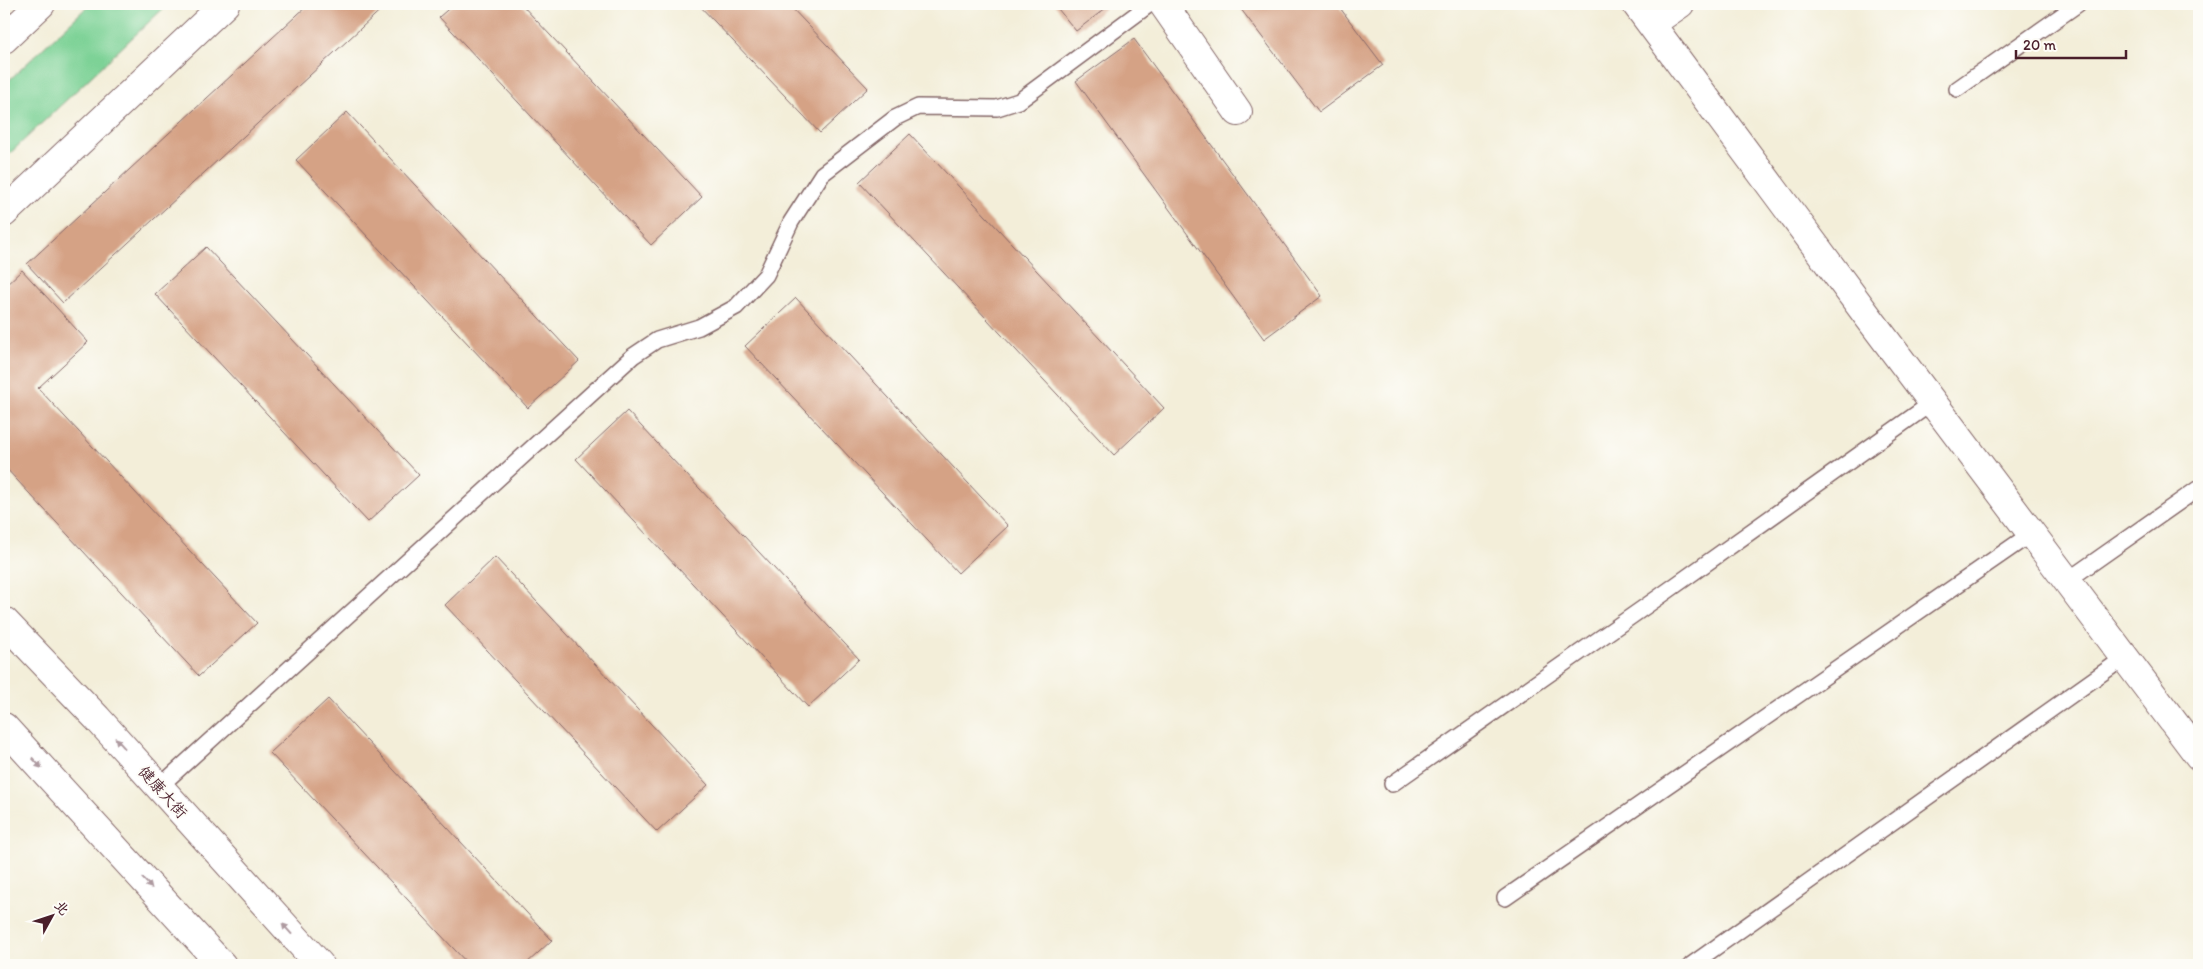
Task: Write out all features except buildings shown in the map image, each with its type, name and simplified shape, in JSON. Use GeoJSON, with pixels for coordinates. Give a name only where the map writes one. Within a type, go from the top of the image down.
{"type":"FeatureCollection","features":[{"type":"Feature","properties":{"kind":"street"},"geometry":{"type":"LineString","coordinates":[[4,39],[41,4]]}},
{"type":"Feature","properties":{"kind":"street"},"geometry":{"type":"LineString","coordinates":[[4,213],[225,4]]}},
{"type":"Feature","properties":{"kind":"street"},"geometry":{"type":"LineString","coordinates":[[1163,4],[1238,112]]}},
{"type":"Feature","properties":{"kind":"street"},"geometry":{"type":"LineString","coordinates":[[1680,4],[1644,14],[2199,756]]}},
{"type":"Feature","properties":{"kind":"street","name":"健康大街"},"geometry":{"type":"LineString","coordinates":[[4,621],[97,718],[320,965]]}},
{"type":"Feature","properties":{"kind":"street"},"geometry":{"type":"LineString","coordinates":[[4,727],[222,965]]}},
{"type":"Feature","properties":{"kind":"lane"},"geometry":{"type":"LineString","coordinates":[[159,787],[633,356],[657,340],[699,327],[736,306],[766,275],[791,222],[822,174],[845,154],[895,118],[918,107],[997,108],[1019,101],[1150,4]]}},
{"type":"Feature","properties":{"kind":"lane"},"geometry":{"type":"LineString","coordinates":[[1957,89],[2078,4]]}},
{"type":"Feature","properties":{"kind":"lane"},"geometry":{"type":"LineString","coordinates":[[1392,784],[1933,402]]}},
{"type":"Feature","properties":{"kind":"lane"},"geometry":{"type":"LineString","coordinates":[[2068,580],[2199,488]]}},
{"type":"Feature","properties":{"kind":"lane"},"geometry":{"type":"LineString","coordinates":[[1505,898],[2032,533]]}},
{"type":"Feature","properties":{"kind":"lane"},"geometry":{"type":"LineString","coordinates":[[1691,965],[2125,657]]}},
{"type":"Feature","properties":{"kind":"green space"},"geometry":{"type":"Polygon","coordinates":[[[90,4],[168,4],[4,159],[4,85],[90,4]]]}}]}
